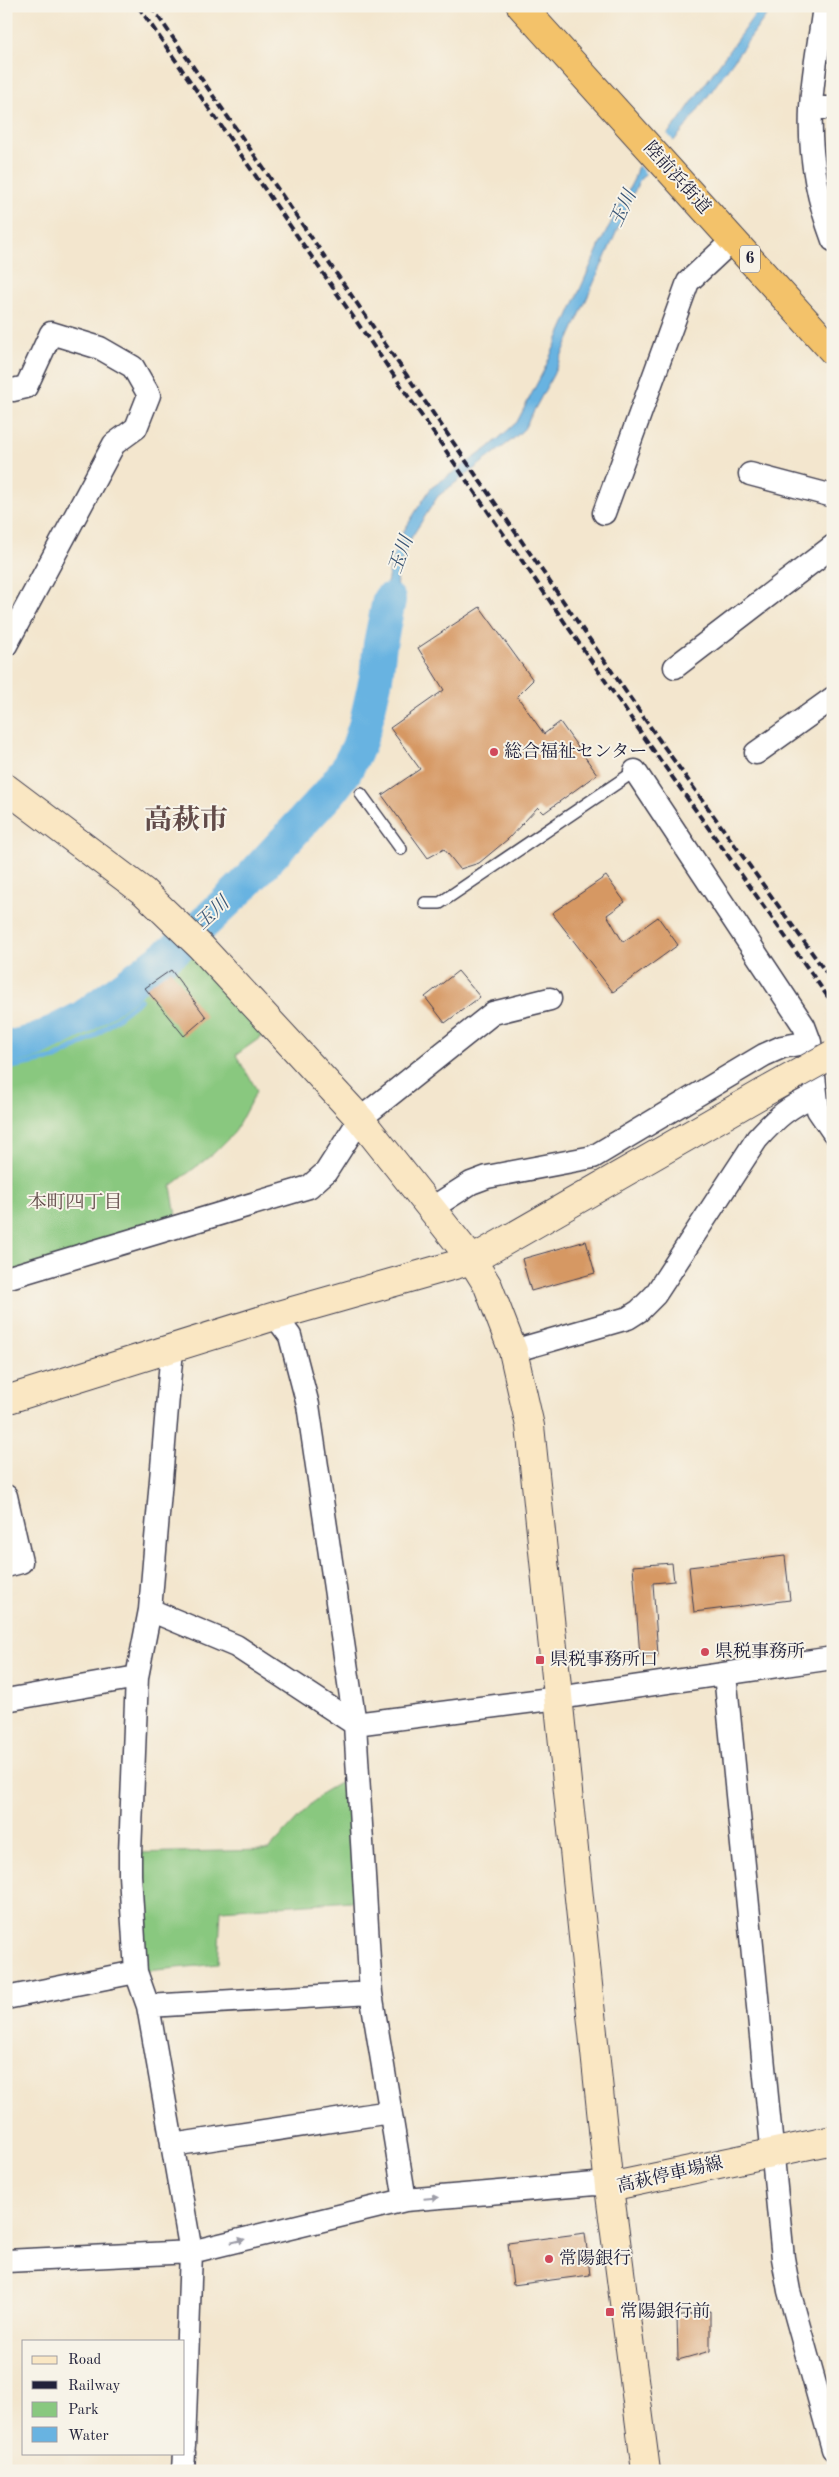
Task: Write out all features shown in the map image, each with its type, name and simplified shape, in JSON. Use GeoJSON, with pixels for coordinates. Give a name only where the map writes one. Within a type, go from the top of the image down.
{"type":"FeatureCollection","features":[{"type":"Feature","properties":{"kind":"highway","name":"陸前浜街道"},"geometry":{"type":"LineString","coordinates":[[522,6],[833,351]]}},
{"type":"Feature","properties":{"kind":"street"},"geometry":{"type":"LineString","coordinates":[[824,6],[811,108],[812,158],[826,222],[833,240]]}},
{"type":"Feature","properties":{"kind":"street"},"geometry":{"type":"LineString","coordinates":[[811,108],[833,108]]}},
{"type":"Feature","properties":{"kind":"street"},"geometry":{"type":"LineString","coordinates":[[604,513],[688,282],[732,240]]}},
{"type":"Feature","properties":{"kind":"street"},"geometry":{"type":"LineString","coordinates":[[6,388],[13,390],[26,387],[51,334],[100,348],[132,367],[149,395],[136,428],[114,444],[6,645]]}},
{"type":"Feature","properties":{"kind":"street"},"geometry":{"type":"LineString","coordinates":[[750,474],[833,496]]}},
{"type":"Feature","properties":{"kind":"street"},"geometry":{"type":"LineString","coordinates":[[675,667],[833,546]]}},
{"type":"Feature","properties":{"kind":"street"},"geometry":{"type":"LineString","coordinates":[[756,753],[833,698]]}},
{"type":"Feature","properties":{"kind":"street"},"geometry":{"type":"LineString","coordinates":[[635,771],[804,1026],[821,1048],[816,1095],[818,1110],[833,1132]]}},
{"type":"Feature","properties":{"kind":"street"},"geometry":{"type":"LineString","coordinates":[[6,788],[144,892],[192,938],[360,1119],[472,1260],[500,1314],[513,1351],[530,1426],[609,2187],[595,2184],[405,2200],[191,2252],[6,2262]]}},
{"type":"Feature","properties":{"kind":"street"},"geometry":{"type":"LineString","coordinates":[[6,1278],[309,1187],[326,1172],[360,1119],[493,1013],[550,999]]}},
{"type":"Feature","properties":{"kind":"street"},"geometry":{"type":"LineString","coordinates":[[432,1208],[471,1183],[487,1177],[593,1158],[764,1055],[782,1047],[821,1048]]}},
{"type":"Feature","properties":{"kind":"street"},"geometry":{"type":"LineString","coordinates":[[6,1400],[172,1350],[275,1316],[472,1260],[763,1093],[821,1048]]}},
{"type":"Feature","properties":{"kind":"street"},"geometry":{"type":"LineString","coordinates":[[513,1351],[628,1318],[639,1311],[655,1295],[757,1139],[794,1104],[816,1095]]}},
{"type":"Feature","properties":{"kind":"street"},"geometry":{"type":"LineString","coordinates":[[275,1316],[290,1336],[308,1405],[355,1724],[370,1993],[405,2200]]}},
{"type":"Feature","properties":{"kind":"street"},"geometry":{"type":"LineString","coordinates":[[172,1350],[150,1610],[137,1677],[130,1875],[136,1972],[148,2006],[191,2252],[185,2418]]}},
{"type":"Feature","properties":{"kind":"street"},"geometry":{"type":"LineString","coordinates":[[6,1496],[21,1562],[6,1566]]}},
{"type":"Feature","properties":{"kind":"street"},"geometry":{"type":"LineString","coordinates":[[150,1610],[236,1646],[355,1724],[558,1698],[833,1658]]}},
{"type":"Feature","properties":{"kind":"street"},"geometry":{"type":"LineString","coordinates":[[725,1674],[771,2153],[783,2258],[789,2291],[833,2449]]}},
{"type":"Feature","properties":{"kind":"street"},"geometry":{"type":"LineString","coordinates":[[6,1700],[137,1677]]}},
{"type":"Feature","properties":{"kind":"street"},"geometry":{"type":"LineString","coordinates":[[6,1998],[136,1972]]}},
{"type":"Feature","properties":{"kind":"street"},"geometry":{"type":"LineString","coordinates":[[148,2006],[370,1993]]}},
{"type":"Feature","properties":{"kind":"street"},"geometry":{"type":"LineString","coordinates":[[172,2145],[390,2112]]}},
{"type":"Feature","properties":{"kind":"street","name":"高萩停車場線"},"geometry":{"type":"LineString","coordinates":[[646,2471],[609,2187],[833,2140]]}},
{"type":"Feature","properties":{"kind":"street"},"geometry":{"type":"LineString","coordinates":[[183,2471],[184,2454]]}},
{"type":"Feature","properties":{"kind":"lane"},"geometry":{"type":"LineString","coordinates":[[426,904],[440,903],[635,771]]}},
{"type":"Feature","properties":{"kind":"lane"},"geometry":{"type":"LineString","coordinates":[[361,794],[401,849]]}},
{"type":"Feature","properties":{"kind":"green space"},"geometry":{"type":"Polygon","coordinates":[[[182,944],[264,1035],[236,1055],[257,1090],[234,1133],[213,1154],[171,1186],[177,1222],[6,1273],[6,1048],[30,1042],[76,1019],[120,990],[182,944]]]}},
{"type":"Feature","properties":{"kind":"green space"},"geometry":{"type":"Polygon","coordinates":[[[358,1772],[365,1900],[221,1910],[218,1964],[136,1972],[130,1853],[268,1850],[322,1793],[358,1772]]]}},
{"type":"Feature","properties":{"kind":"water"},"geometry":{"type":"Polygon","coordinates":[[[761,6],[773,6],[684,129],[639,181],[553,375],[524,429],[438,496],[411,538],[401,562],[384,645],[374,643],[392,560],[402,534],[431,488],[488,448],[517,422],[544,370],[603,238],[634,179],[637,168],[677,123],[761,6]]]}},
{"type":"Feature","properties":{"kind":"pier"},"geometry":{"type":"Polygon","coordinates":[[[666,132],[675,143],[647,175],[637,164],[666,132]]]}},
{"type":"Feature","properties":{"kind":"building","name":"総合福祉センター"},"geometry":{"type":"Polygon","coordinates":[[[480,607],[533,680],[517,696],[544,734],[560,722],[597,774],[544,813],[538,807],[508,839],[479,863],[460,869],[444,849],[428,858],[382,795],[420,769],[390,728],[444,690],[418,648],[480,607]]]}},
{"type":"Feature","properties":{"kind":"building"},"geometry":{"type":"Polygon","coordinates":[[[606,876],[625,902],[607,915],[623,942],[658,917],[678,945],[613,992],[552,913],[606,876]]]}},
{"type":"Feature","properties":{"kind":"building"},"geometry":{"type":"Polygon","coordinates":[[[171,970],[206,1017],[184,1036],[145,988],[171,970]]]}},
{"type":"Feature","properties":{"kind":"building"},"geometry":{"type":"Polygon","coordinates":[[[458,971],[480,997],[445,1023],[425,997],[458,971]]]}},
{"type":"Feature","properties":{"kind":"building"},"geometry":{"type":"Polygon","coordinates":[[[586,1241],[595,1273],[531,1291],[522,1259],[586,1241]]]}},
{"type":"Feature","properties":{"kind":"building"},"geometry":{"type":"Polygon","coordinates":[[[785,1556],[790,1600],[694,1612],[689,1567],[785,1556]]]}},
{"type":"Feature","properties":{"kind":"building"},"geometry":{"type":"Polygon","coordinates":[[[672,1563],[674,1581],[653,1583],[658,1655],[640,1656],[633,1566],[672,1563]]]}},
{"type":"Feature","properties":{"kind":"building","name":"常陽銀行"},"geometry":{"type":"Polygon","coordinates":[[[585,2233],[590,2275],[513,2285],[508,2243],[585,2233]]]}},
{"type":"Feature","properties":{"kind":"building"},"geometry":{"type":"Polygon","coordinates":[[[710,2311],[710,2351],[678,2360],[677,2317],[710,2311]]]}},
{"type":"Feature","properties":{"kind":"waterway","name":"玉川"},"geometry":{"type":"LineString","coordinates":[[6,1048],[36,1041],[82,1018],[182,944],[244,885],[330,792],[345,772],[358,747],[365,726],[376,678],[380,644],[389,600]]}},
{"type":"Feature","properties":{"kind":"waterway"},"geometry":{"type":"LineString","coordinates":[[6,1068],[55,1058],[92,1038],[140,1000]]}},
{"type":"Feature","properties":{"kind":"railway"},"geometry":{"type":"LineString","coordinates":[[138,6],[651,747],[833,1004]]}},
{"type":"Feature","properties":{"kind":"railway"},"geometry":{"type":"LineString","coordinates":[[151,6],[660,741],[833,982]]}},
{"type":"Feature","properties":{"kind":"place","name":"総合福祉センター"},"geometry":{"type":"Point","coordinates":[494,752]}},
{"type":"Feature","properties":{"kind":"place","name":"県税事務所"},"geometry":{"type":"Point","coordinates":[705,1652]}},
{"type":"Feature","properties":{"kind":"place","name":"県税事務所口"},"geometry":{"type":"Point","coordinates":[540,1660]}},
{"type":"Feature","properties":{"kind":"place","name":"常陽銀行"},"geometry":{"type":"Point","coordinates":[549,2259]}},
{"type":"Feature","properties":{"kind":"place","name":"常陽銀行前"},"geometry":{"type":"Point","coordinates":[610,2312]}},
{"type":"Feature","properties":{"kind":"district","name":"高萩市"},"geometry":{"type":"Point","coordinates":[186,822]}},
{"type":"Feature","properties":{"kind":"district","name":"本町四丁目"},"geometry":{"type":"Point","coordinates":[75,1203]}}]}
